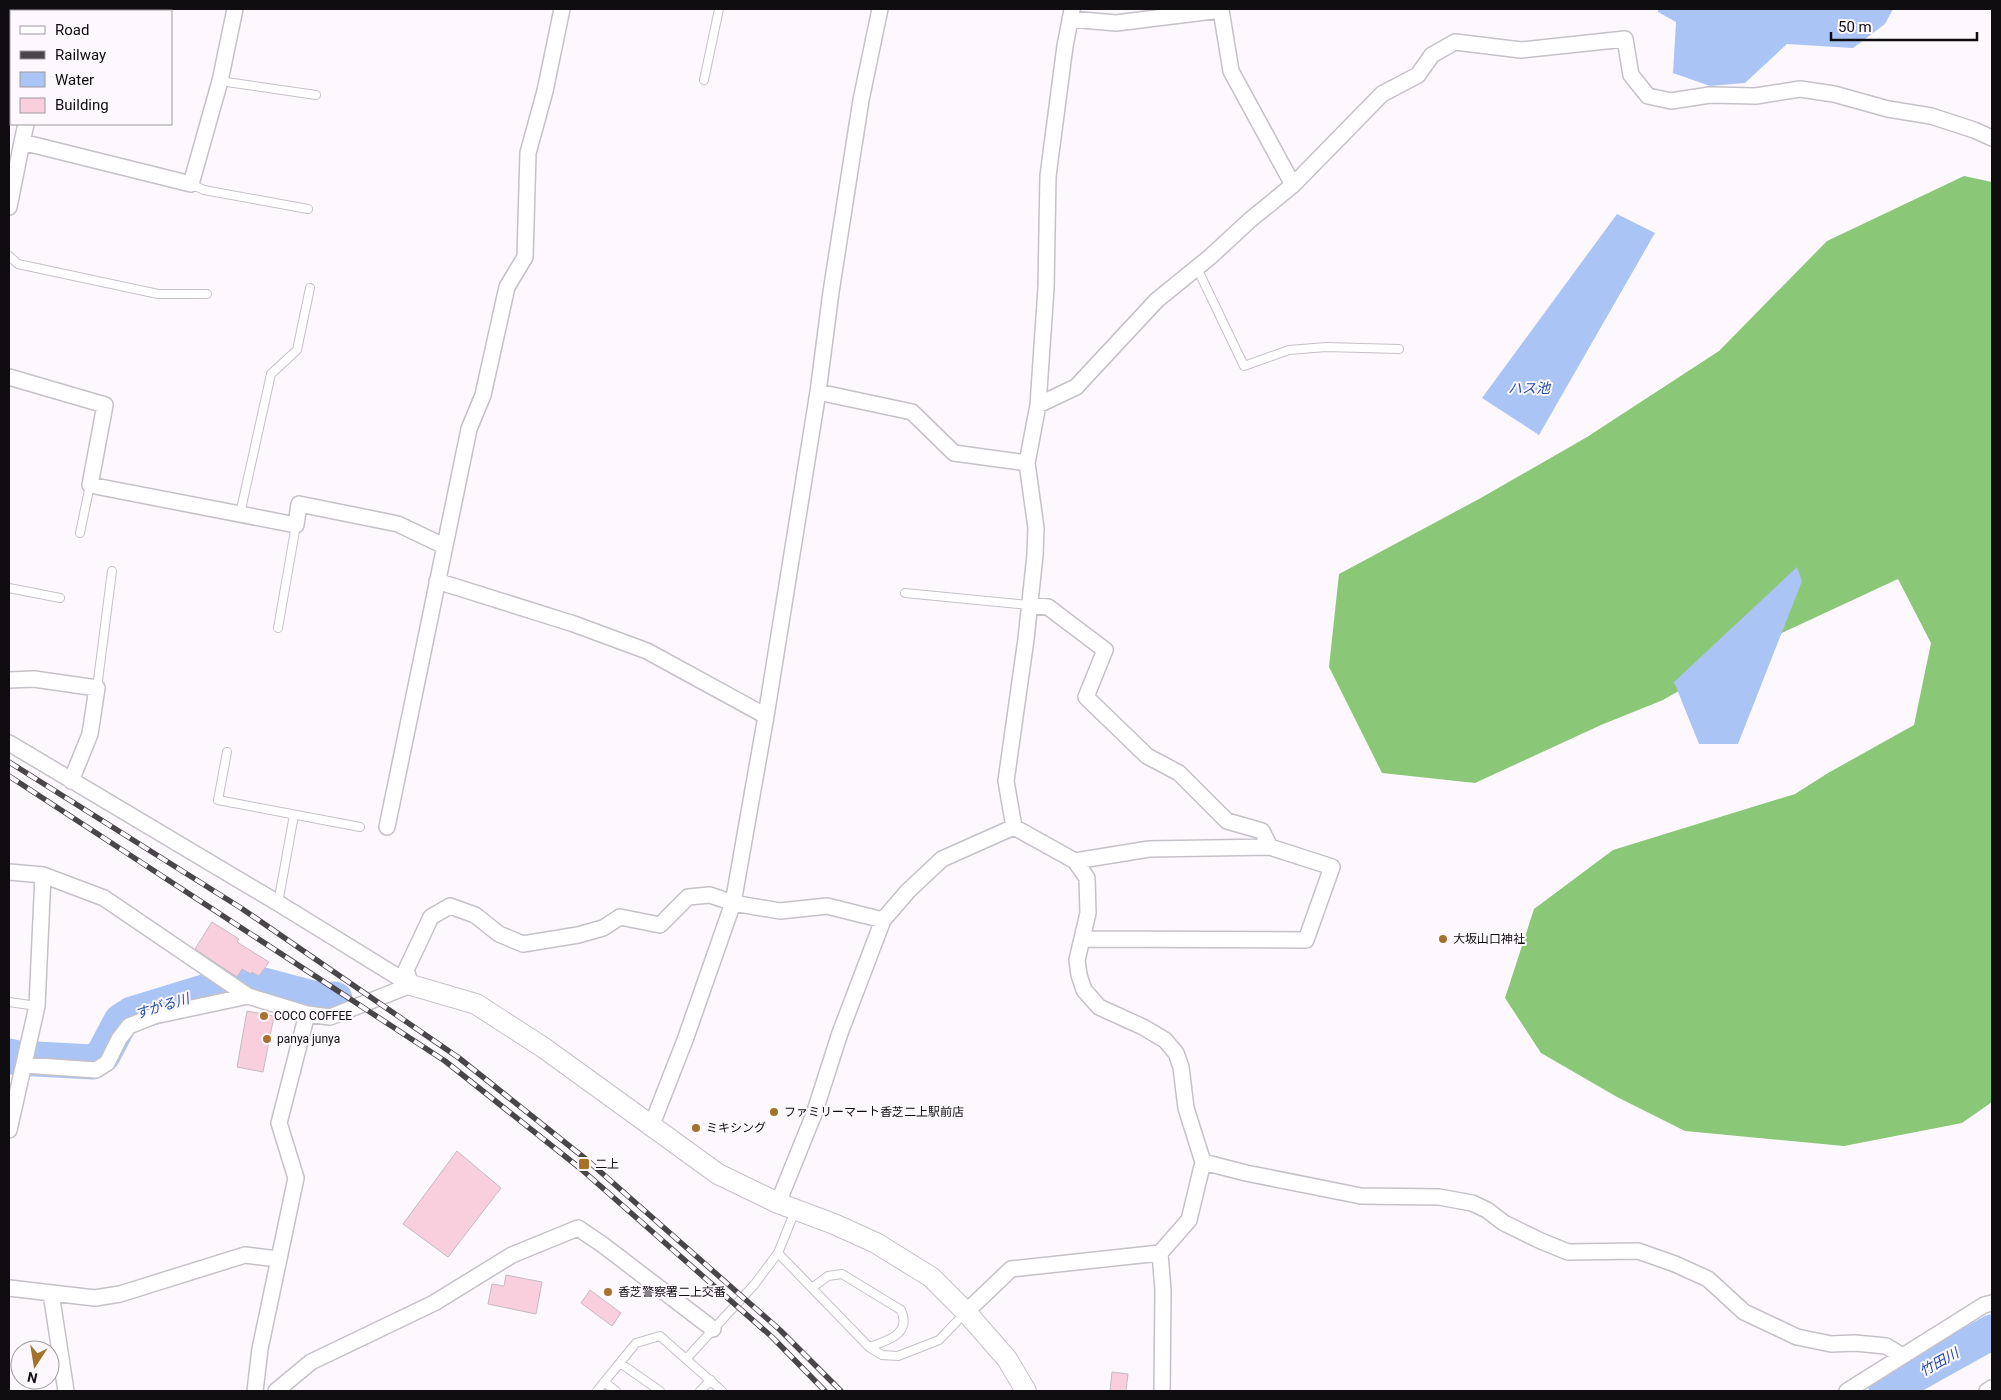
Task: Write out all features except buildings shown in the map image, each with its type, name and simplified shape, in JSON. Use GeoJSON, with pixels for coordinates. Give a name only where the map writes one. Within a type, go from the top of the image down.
{"type":"FeatureCollection","features":[{"type":"Feature","properties":{"kind":"street"},"geometry":{"type":"LineString","coordinates":[[22,142],[191,184],[220,81],[236,9]]}},
{"type":"Feature","properties":{"kind":"street"},"geometry":{"type":"LineString","coordinates":[[387,827],[469,429],[484,395],[507,287],[525,257],[528,152],[545,92],[562,9]]}},
{"type":"Feature","properties":{"kind":"street"},"geometry":{"type":"LineString","coordinates":[[651,1127],[685,1040],[733,903],[766,716],[818,392],[831,292],[861,100],[880,9]]}},
{"type":"Feature","properties":{"kind":"street"},"geometry":{"type":"LineString","coordinates":[[1014,827],[1006,781],[1026,639],[1036,528],[1027,463],[1038,404],[1046,288],[1048,176],[1071,14],[1116,23],[1221,10],[1231,71],[1293,184]]}},
{"type":"Feature","properties":{"kind":"street"},"geometry":{"type":"LineString","coordinates":[[1038,404],[1076,387],[1157,300],[1197,268],[1293,184],[1382,94],[1418,75],[1432,55],[1455,42],[1521,50],[1625,39],[1631,75],[1648,96],[1671,101],[1710,95],[1756,96],[1800,89],[1834,94],[1888,109],[1931,116],[1992,138]]}},
{"type":"Feature","properties":{"kind":"street"},"geometry":{"type":"LineString","coordinates":[[9,207],[26,125]]}},
{"type":"Feature","properties":{"kind":"street"},"geometry":{"type":"LineString","coordinates":[[9,377],[105,405],[90,485],[296,525],[299,504],[398,524],[444,546]]}},
{"type":"Feature","properties":{"kind":"street"},"geometry":{"type":"LineString","coordinates":[[818,392],[912,412],[954,453],[1027,463]]}},
{"type":"Feature","properties":{"kind":"street"},"geometry":{"type":"LineString","coordinates":[[437,581],[574,624],[647,651],[766,716]]}},
{"type":"Feature","properties":{"kind":"street"},"geometry":{"type":"LineString","coordinates":[[1029,605],[1048,607],[1105,650],[1086,696],[1147,756],[1179,773],[1227,821],[1262,831],[1270,847]]}},
{"type":"Feature","properties":{"kind":"street"},"geometry":{"type":"LineString","coordinates":[[9,680],[34,679],[97,688],[90,734],[71,781]]}},
{"type":"Feature","properties":{"kind":"street"},"geometry":{"type":"LineString","coordinates":[[9,744],[278,903],[411,985],[476,1004],[544,1048],[718,1174],[787,1206],[876,1243],[932,1276],[1007,1359],[1026,1391]]}},
{"type":"Feature","properties":{"kind":"street"},"geometry":{"type":"LineString","coordinates":[[966,1312],[1011,1269],[1160,1253],[1189,1220],[1203,1162],[1186,1108],[1181,1067],[1176,1053],[1164,1040],[1143,1026],[1099,1006],[1084,990],[1078,975],[1077,960],[1088,913],[1087,878],[1075,861],[1014,827]]}},
{"type":"Feature","properties":{"kind":"street"},"geometry":{"type":"LineString","coordinates":[[787,1206],[840,1033],[883,920],[908,891],[942,859],[1014,827]]}},
{"type":"Feature","properties":{"kind":"street"},"geometry":{"type":"LineString","coordinates":[[1075,861],[1149,849],[1270,847],[1332,867],[1306,940],[1083,938]]}},
{"type":"Feature","properties":{"kind":"street"},"geometry":{"type":"LineString","coordinates":[[9,872],[43,875],[104,898],[243,992],[308,1014],[330,1017],[411,985]]}},
{"type":"Feature","properties":{"kind":"street"},"geometry":{"type":"LineString","coordinates":[[9,1128],[37,1006],[43,875]]}},
{"type":"Feature","properties":{"kind":"street"},"geometry":{"type":"LineString","coordinates":[[411,985],[406,970],[426,926],[431,917],[450,906],[475,915],[499,934],[523,944],[578,935],[603,928],[620,917],[660,925],[688,897],[710,895],[733,903],[780,911],[827,906],[883,920]]}},
{"type":"Feature","properties":{"kind":"street"},"geometry":{"type":"LineString","coordinates":[[25,1060],[78,1070],[96,1070],[107,1064],[119,1039],[129,1026],[154,1016],[243,992]]}},
{"type":"Feature","properties":{"kind":"street"},"geometry":{"type":"LineString","coordinates":[[255,1391],[260,1349],[296,1178],[279,1123],[308,1014]]}},
{"type":"Feature","properties":{"kind":"street"},"geometry":{"type":"LineString","coordinates":[[1203,1162],[1246,1173],[1361,1196],[1439,1197],[1472,1203],[1487,1210],[1504,1223],[1568,1252],[1638,1251],[1675,1264],[1708,1279],[1744,1312],[1797,1337],[1831,1344],[1855,1343],[1886,1346],[1901,1356]]}},
{"type":"Feature","properties":{"kind":"street"},"geometry":{"type":"LineString","coordinates":[[276,1391],[311,1362],[434,1303],[512,1255],[578,1228],[603,1245],[713,1330]]}},
{"type":"Feature","properties":{"kind":"street"},"geometry":{"type":"LineString","coordinates":[[1160,1253],[1163,1290],[1162,1391]]}},
{"type":"Feature","properties":{"kind":"street"},"geometry":{"type":"LineString","coordinates":[[9,1288],[95,1298],[120,1294],[245,1255],[278,1259]]}},
{"type":"Feature","properties":{"kind":"street"},"geometry":{"type":"LineString","coordinates":[[51,1293],[66,1391]]}},
{"type":"Feature","properties":{"kind":"street"},"geometry":{"type":"LineString","coordinates":[[1846,1391],[1984,1305],[1992,1303]]}},
{"type":"Feature","properties":{"kind":"street"},"geometry":{"type":"LineString","coordinates":[[1987,1391],[1992,1388]]}},
{"type":"Feature","properties":{"kind":"lane"},"geometry":{"type":"LineString","coordinates":[[704,80],[719,9]]}},
{"type":"Feature","properties":{"kind":"lane"},"geometry":{"type":"LineString","coordinates":[[220,81],[316,95]]}},
{"type":"Feature","properties":{"kind":"lane"},"geometry":{"type":"LineString","coordinates":[[191,184],[204,190],[308,209]]}},
{"type":"Feature","properties":{"kind":"lane"},"geometry":{"type":"LineString","coordinates":[[9,256],[18,264],[158,294],[207,294]]}},
{"type":"Feature","properties":{"kind":"lane"},"geometry":{"type":"LineString","coordinates":[[1197,268],[1244,366],[1289,350],[1326,347],[1398,349]]}},
{"type":"Feature","properties":{"kind":"lane"},"geometry":{"type":"LineString","coordinates":[[240,514],[271,374],[298,350],[310,288]]}},
{"type":"Feature","properties":{"kind":"lane"},"geometry":{"type":"LineString","coordinates":[[80,533],[90,485]]}},
{"type":"Feature","properties":{"kind":"lane"},"geometry":{"type":"LineString","coordinates":[[278,628],[296,525]]}},
{"type":"Feature","properties":{"kind":"lane"},"geometry":{"type":"LineString","coordinates":[[97,688],[112,571]]}},
{"type":"Feature","properties":{"kind":"lane"},"geometry":{"type":"LineString","coordinates":[[9,588],[60,598]]}},
{"type":"Feature","properties":{"kind":"lane"},"geometry":{"type":"LineString","coordinates":[[904,593],[1029,605]]}},
{"type":"Feature","properties":{"kind":"lane"},"geometry":{"type":"LineString","coordinates":[[227,752],[218,800],[360,828]]}},
{"type":"Feature","properties":{"kind":"lane"},"geometry":{"type":"LineString","coordinates":[[278,903],[294,815]]}},
{"type":"Feature","properties":{"kind":"lane"},"geometry":{"type":"LineString","coordinates":[[9,1002],[37,1006]]}},
{"type":"Feature","properties":{"kind":"lane"},"geometry":{"type":"LineString","coordinates":[[686,1359],[754,1285],[778,1253],[787,1206]]}},
{"type":"Feature","properties":{"kind":"lane"},"geometry":{"type":"LineString","coordinates":[[778,1253],[869,1347],[882,1355],[898,1356],[939,1340],[966,1312]]}},
{"type":"Feature","properties":{"kind":"lane"},"geometry":{"type":"LineString","coordinates":[[813,1287],[828,1276],[842,1274],[901,1310],[904,1317],[903,1326],[890,1340],[869,1347]]}},
{"type":"Feature","properties":{"kind":"lane"},"geometry":{"type":"LineString","coordinates":[[598,1391],[636,1343],[660,1336],[722,1391]]}},
{"type":"Feature","properties":{"kind":"lane"},"geometry":{"type":"LineString","coordinates":[[620,1363],[660,1391]]}},
{"type":"Feature","properties":{"kind":"lane"},"geometry":{"type":"LineString","coordinates":[[700,1391],[711,1380]]}},
{"type":"Feature","properties":{"kind":"lane"},"geometry":{"type":"LineString","coordinates":[[604,1382],[616,1391]]}},
{"type":"Feature","properties":{"kind":"green space"},"geometry":{"type":"Polygon","coordinates":[[[1964,176],[1992,182],[1992,1102],[1962,1123],[1844,1146],[1685,1131],[1617,1097],[1541,1053],[1505,998],[1534,909],[1613,850],[1795,794],[1828,773],[1914,725],[1931,643],[1898,579],[1771,638],[1663,700],[1601,725],[1475,783],[1382,773],[1329,667],[1339,574],[1479,499],[1587,437],[1719,351],[1827,241],[1964,176]]]}},
{"type":"Feature","properties":{"kind":"water"},"geometry":{"type":"Polygon","coordinates":[[[1658,9],[1893,9],[1885,24],[1853,48],[1787,44],[1745,83],[1710,86],[1673,73],[1676,22],[1658,12],[1658,9]]]}},
{"type":"Feature","properties":{"kind":"water","name":"ハス池"},"geometry":{"type":"Polygon","coordinates":[[[1617,214],[1655,233],[1539,435],[1482,398],[1617,214]]]}},
{"type":"Feature","properties":{"kind":"water"},"geometry":{"type":"Polygon","coordinates":[[[1797,567],[1802,581],[1738,744],[1699,744],[1674,682],[1797,567]]]}},
{"type":"Feature","properties":{"kind":"waterway","name":"すがる川"},"geometry":{"type":"LineString","coordinates":[[9,1056],[93,1062],[103,1055],[121,1021],[132,1014],[220,987],[244,983],[263,985],[320,1000],[335,999]]}},
{"type":"Feature","properties":{"kind":"waterway","name":"竹田川"},"geometry":{"type":"LineString","coordinates":[[1886,1391],[1992,1332]]}},
{"type":"Feature","properties":{"kind":"railway"},"geometry":{"type":"LineString","coordinates":[[9,762],[241,908],[459,1058],[587,1160],[780,1330],[841,1391]]}},
{"type":"Feature","properties":{"kind":"railway"},"geometry":{"type":"LineString","coordinates":[[9,776],[445,1061],[581,1169],[772,1337],[825,1391]]}},
{"type":"Feature","properties":{"kind":"place","name":"大坂山口神社"},"geometry":{"type":"Point","coordinates":[1443,939]}},
{"type":"Feature","properties":{"kind":"place","name":"COCO COFFEE"},"geometry":{"type":"Point","coordinates":[264,1016]}},
{"type":"Feature","properties":{"kind":"place","name":"panya junya"},"geometry":{"type":"Point","coordinates":[267,1039]}},
{"type":"Feature","properties":{"kind":"place","name":"ファミリーマート香芝二上駅前店"},"geometry":{"type":"Point","coordinates":[774,1112]}},
{"type":"Feature","properties":{"kind":"place","name":"ミキシング"},"geometry":{"type":"Point","coordinates":[696,1128]}},
{"type":"Feature","properties":{"kind":"place","name":"二上"},"geometry":{"type":"Point","coordinates":[584,1164]}},
{"type":"Feature","properties":{"kind":"place","name":"香芝警察署二上交番"},"geometry":{"type":"Point","coordinates":[608,1292]}}]}
